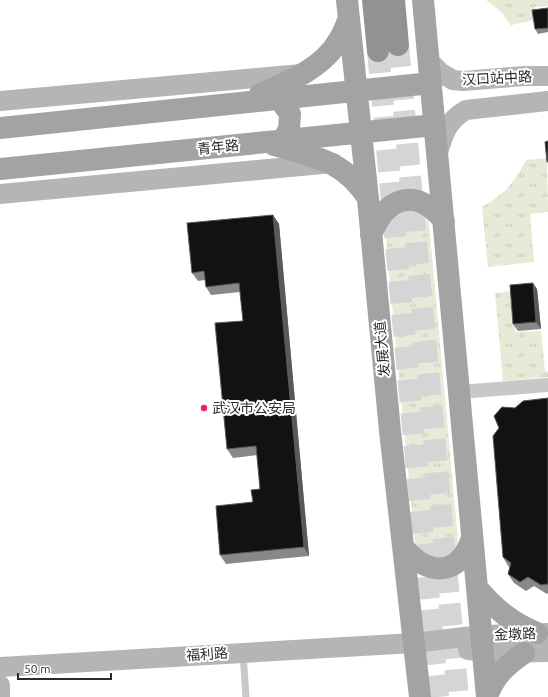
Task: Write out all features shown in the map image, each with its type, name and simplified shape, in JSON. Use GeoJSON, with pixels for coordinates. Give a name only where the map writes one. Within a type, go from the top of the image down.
{"type":"FeatureCollection","features":[{"type":"Feature","properties":{"kind":"highway"},"geometry":{"type":"LineString","coordinates":[[373,0],[388,48],[394,0]]}},
{"type":"Feature","properties":{"kind":"main road"},"geometry":{"type":"LineString","coordinates":[[423,0],[487,696]]}},
{"type":"Feature","properties":{"kind":"main road"},"geometry":{"type":"LineString","coordinates":[[236,104],[285,84],[321,62],[331,52],[340,39],[348,9]]}},
{"type":"Feature","properties":{"kind":"main road","name":"发展大道"},"geometry":{"type":"LineString","coordinates":[[348,9],[403,547],[420,697]]}},
{"type":"Feature","properties":{"kind":"main road","name":"汉口站中路"},"geometry":{"type":"LineString","coordinates":[[429,61],[441,73],[453,80],[463,82],[524,76],[548,76]]}},
{"type":"Feature","properties":{"kind":"main road"},"geometry":{"type":"LineString","coordinates":[[0,101],[303,74]]}},
{"type":"Feature","properties":{"kind":"main road"},"geometry":{"type":"LineString","coordinates":[[0,128],[236,104],[279,98],[431,84]]}},
{"type":"Feature","properties":{"kind":"main road"},"geometry":{"type":"LineString","coordinates":[[273,141],[289,129],[290,114],[279,98]]}},
{"type":"Feature","properties":{"kind":"main road"},"geometry":{"type":"LineString","coordinates":[[24,99],[147,113]]}},
{"type":"Feature","properties":{"kind":"main road","name":"汉口站中路"},"geometry":{"type":"LineString","coordinates":[[438,153],[448,124],[456,115],[466,110],[548,101]]}},
{"type":"Feature","properties":{"kind":"main road","name":"青年路"},"geometry":{"type":"LineString","coordinates":[[0,169],[435,125]]}},
{"type":"Feature","properties":{"kind":"main road"},"geometry":{"type":"LineString","coordinates":[[273,141],[332,163],[346,172],[358,183],[368,199]]}},
{"type":"Feature","properties":{"kind":"main road"},"geometry":{"type":"LineString","coordinates":[[26,191],[151,154]]}},
{"type":"Feature","properties":{"kind":"main road","name":"青年路"},"geometry":{"type":"LineString","coordinates":[[0,194],[332,163]]}},
{"type":"Feature","properties":{"kind":"main road"},"geometry":{"type":"LineString","coordinates":[[371,235],[381,215],[388,207],[396,202],[406,199],[427,205],[436,211],[444,221]]}},
{"type":"Feature","properties":{"kind":"main road"},"geometry":{"type":"LineString","coordinates":[[403,547],[418,562],[428,567],[436,569],[447,568],[464,557],[472,538]]}},
{"type":"Feature","properties":{"kind":"main road"},"geometry":{"type":"LineString","coordinates":[[477,588],[502,615],[522,628],[542,633]]}},
{"type":"Feature","properties":{"kind":"main road","name":"金墩路"},"geometry":{"type":"LineString","coordinates":[[482,644],[542,633]]}},
{"type":"Feature","properties":{"kind":"main road","name":"福利路"},"geometry":{"type":"LineString","coordinates":[[0,667],[414,643],[482,644]]}},
{"type":"Feature","properties":{"kind":"main road","name":"金墩路"},"geometry":{"type":"LineString","coordinates":[[482,644],[524,653],[548,652]]}},
{"type":"Feature","properties":{"kind":"main road"},"geometry":{"type":"LineString","coordinates":[[487,696],[496,676],[512,661],[524,653]]}},
{"type":"Feature","properties":{"kind":"main road"},"geometry":{"type":"LineString","coordinates":[[0,685],[0,697]]}},
{"type":"Feature","properties":{"kind":"street"},"geometry":{"type":"LineString","coordinates":[[459,392],[548,385]]}},
{"type":"Feature","properties":{"kind":"lane"},"geometry":{"type":"LineString","coordinates":[[242,652],[246,697]]}},
{"type":"Feature","properties":{"kind":"green space"},"geometry":{"type":"Polygon","coordinates":[[[486,0],[548,0],[548,6],[535,7],[534,20],[511,25],[501,12],[486,0]]]}},
{"type":"Feature","properties":{"kind":"green space"},"geometry":{"type":"Polygon","coordinates":[[[547,158],[548,212],[530,214],[534,262],[488,267],[482,207],[497,197],[513,182],[526,160],[547,158]]]}},
{"type":"Feature","properties":{"kind":"green space"},"geometry":{"type":"Polygon","coordinates":[[[400,208],[424,214],[429,223],[458,540],[455,554],[440,564],[415,545],[385,229],[400,208]]]}},
{"type":"Feature","properties":{"kind":"green space"},"geometry":{"type":"Polygon","coordinates":[[[512,291],[516,332],[541,331],[545,371],[548,371],[548,377],[503,381],[495,293],[512,291]]]}},
{"type":"Feature","properties":{"kind":"building"},"geometry":{"type":"Polygon","coordinates":[[[548,8],[548,28],[535,29],[532,10],[548,8]]]}},
{"type":"Feature","properties":{"kind":"building"},"geometry":{"type":"Polygon","coordinates":[[[548,141],[548,162],[547,162],[545,142],[548,141]]]}},
{"type":"Feature","properties":{"kind":"building"},"geometry":{"type":"Polygon","coordinates":[[[273,215],[304,547],[220,555],[216,506],[253,502],[251,490],[260,489],[256,446],[227,449],[215,323],[243,321],[239,283],[206,287],[204,271],[192,273],[187,223],[273,215]]]}},
{"type":"Feature","properties":{"kind":"building"},"geometry":{"type":"Polygon","coordinates":[[[533,283],[536,322],[513,324],[510,285],[533,283]]]}},
{"type":"Feature","properties":{"kind":"building"},"geometry":{"type":"Polygon","coordinates":[[[548,398],[548,584],[541,585],[528,577],[520,582],[508,574],[511,563],[503,557],[493,436],[499,428],[494,416],[502,407],[515,408],[523,401],[548,398]]]}},
{"type":"Feature","properties":{"kind":"tunnel"},"geometry":{"type":"LineString","coordinates":[[398,45],[458,697]]}},
{"type":"Feature","properties":{"kind":"tunnel"},"geometry":{"type":"LineString","coordinates":[[378,51],[438,697]]}},
{"type":"Feature","properties":{"kind":"place","name":"武汉市公安局"},"geometry":{"type":"Point","coordinates":[204,408]}}]}
